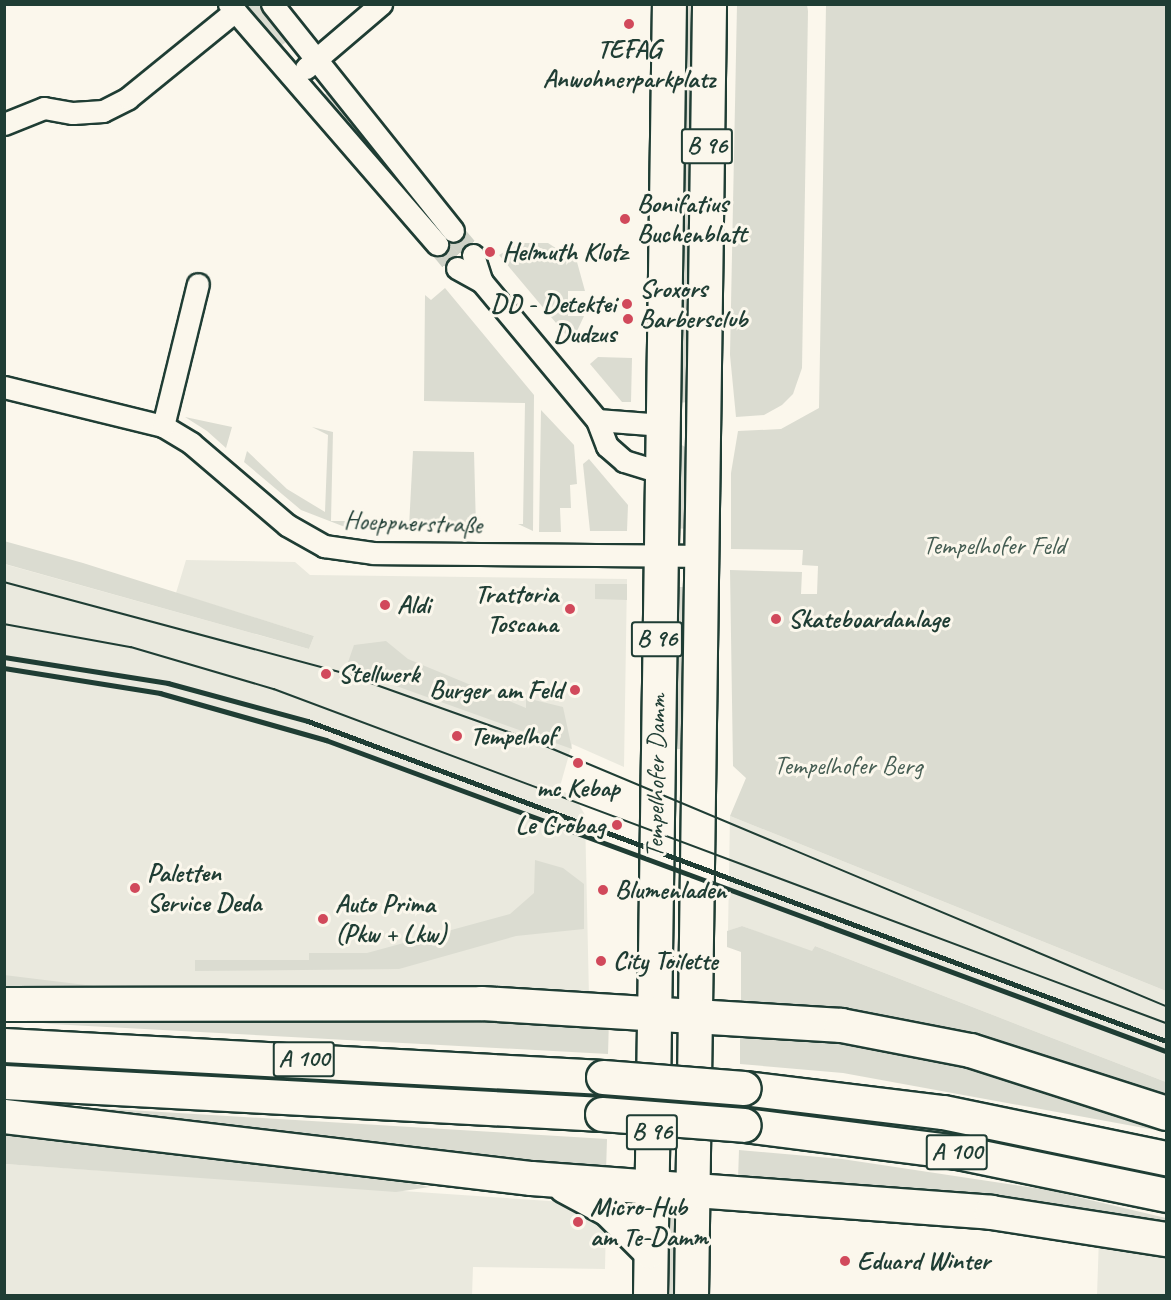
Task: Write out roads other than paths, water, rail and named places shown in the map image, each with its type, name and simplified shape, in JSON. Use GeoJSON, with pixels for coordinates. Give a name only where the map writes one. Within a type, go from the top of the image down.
{"type":"FeatureCollection","features":[{"type":"Feature","properties":{"kind":"main road","name":"Tempelhofer Damm"},"geometry":{"type":"LineString","coordinates":[[650,1296],[659,555],[669,4]]}},
{"type":"Feature","properties":{"kind":"main road","name":"Tempelhofer Damm"},"geometry":{"type":"LineString","coordinates":[[691,1296],[709,4]]}},
{"type":"Feature","properties":{"kind":"main road"},"geometry":{"type":"LineString","coordinates":[[4,1004],[308,1000],[653,1011],[841,1025],[927,1039],[1167,1113]]}},
{"type":"Feature","properties":{"kind":"main road","name":"A 100"},"geometry":{"type":"LineString","coordinates":[[4,1044],[603,1077],[744,1088],[943,1112],[1167,1158]]}},
{"type":"Feature","properties":{"kind":"main road","name":"A 100"},"geometry":{"type":"LineString","coordinates":[[4,1082],[602,1114],[744,1125],[957,1152],[1167,1195]]}},
{"type":"Feature","properties":{"kind":"main road"},"geometry":{"type":"LineString","coordinates":[[4,1116],[543,1179],[692,1187],[991,1212],[1167,1239]]}},
{"type":"Feature","properties":{"kind":"main road"},"geometry":{"type":"LineString","coordinates":[[543,1179],[599,1202],[650,1251]]}},
{"type":"Feature","properties":{"kind":"street"},"geometry":{"type":"LineString","coordinates":[[4,124],[44,108],[73,113],[104,111],[128,98],[232,8],[416,220],[445,238],[435,205],[272,4]]}},
{"type":"Feature","properties":{"kind":"street"},"geometry":{"type":"LineString","coordinates":[[293,79],[381,4]]}},
{"type":"Feature","properties":{"kind":"street"},"geometry":{"type":"LineString","coordinates":[[416,220],[435,205]]}},
{"type":"Feature","properties":{"kind":"street"},"geometry":{"type":"LineString","coordinates":[[465,261],[597,420],[615,453],[661,471]]}},
{"type":"Feature","properties":{"kind":"street"},"geometry":{"type":"LineString","coordinates":[[163,426],[198,284]]}},
{"type":"Feature","properties":{"kind":"street","name":"Hoeppnerstraße"},"geometry":{"type":"LineString","coordinates":[[4,387],[163,426],[191,443],[287,525],[324,546],[373,553],[702,556]]}},
{"type":"Feature","properties":{"kind":"street"},"geometry":{"type":"LineString","coordinates":[[597,420],[663,425]]}},
{"type":"Feature","properties":{"kind":"tunnel"},"geometry":{"type":"LineString","coordinates":[[453,231],[473,255]]}},
{"type":"Feature","properties":{"kind":"tunnel"},"geometry":{"type":"LineString","coordinates":[[437,244],[457,268]]}},
{"type":"Feature","properties":{"kind":"tram line"},"geometry":{"type":"LineString","coordinates":[[4,582],[343,673],[534,741],[1166,1006]]}},
{"type":"Feature","properties":{"kind":"tram line"},"geometry":{"type":"LineString","coordinates":[[4,624],[131,647],[274,689],[1166,1023]]}},
{"type":"Feature","properties":{"kind":"railway"},"geometry":{"type":"LineString","coordinates":[[4,657],[168,683],[308,721],[1166,1041]]}},
{"type":"Feature","properties":{"kind":"railway"},"geometry":{"type":"LineString","coordinates":[[4,668],[160,693],[326,740],[1166,1051]]}},
{"type":"Feature","properties":{"kind":"place","name":"TEFAG Anwohnerparkplatz"},"geometry":{"type":"Point","coordinates":[629,24]}},
{"type":"Feature","properties":{"kind":"place","name":"Bonifatius Buchenblatt"},"geometry":{"type":"Point","coordinates":[625,219]}},
{"type":"Feature","properties":{"kind":"place","name":"Helmuth Klotz"},"geometry":{"type":"Point","coordinates":[490,252]}},
{"type":"Feature","properties":{"kind":"place","name":"Sroxors Barbersclub"},"geometry":{"type":"Point","coordinates":[627,304]}},
{"type":"Feature","properties":{"kind":"place","name":"DD - Detektei Dudzus"},"geometry":{"type":"Point","coordinates":[628,319]}},
{"type":"Feature","properties":{"kind":"place","name":"Aldi"},"geometry":{"type":"Point","coordinates":[385,605]}},
{"type":"Feature","properties":{"kind":"place","name":"Trattoria Toscana"},"geometry":{"type":"Point","coordinates":[570,609]}},
{"type":"Feature","properties":{"kind":"place","name":"Skateboardanlage"},"geometry":{"type":"Point","coordinates":[776,619]}},
{"type":"Feature","properties":{"kind":"place","name":"Stellwerk"},"geometry":{"type":"Point","coordinates":[326,674]}},
{"type":"Feature","properties":{"kind":"place","name":"Burger am Feld"},"geometry":{"type":"Point","coordinates":[575,690]}},
{"type":"Feature","properties":{"kind":"place","name":"Tempelhof"},"geometry":{"type":"Point","coordinates":[457,736]}},
{"type":"Feature","properties":{"kind":"place","name":"mc Kebap"},"geometry":{"type":"Point","coordinates":[578,763]}},
{"type":"Feature","properties":{"kind":"place","name":"Le Crobag"},"geometry":{"type":"Point","coordinates":[617,825]}},
{"type":"Feature","properties":{"kind":"place","name":"Paletten Service Deda"},"geometry":{"type":"Point","coordinates":[135,888]}},
{"type":"Feature","properties":{"kind":"place","name":"Blumenladen"},"geometry":{"type":"Point","coordinates":[603,890]}},
{"type":"Feature","properties":{"kind":"place","name":"Auto Prima (Pkw + Lkw)"},"geometry":{"type":"Point","coordinates":[323,919]}},
{"type":"Feature","properties":{"kind":"place","name":"City Toilette"},"geometry":{"type":"Point","coordinates":[601,961]}},
{"type":"Feature","properties":{"kind":"place","name":"Micro-Hub am Te-Damm"},"geometry":{"type":"Point","coordinates":[578,1222]}},
{"type":"Feature","properties":{"kind":"place","name":"Eduard Winter"},"geometry":{"type":"Point","coordinates":[845,1261]}},
{"type":"Feature","properties":{"kind":"park label","name":"Tempelhofer Feld"},"geometry":{"type":"Point","coordinates":[994,546]}},
{"type":"Feature","properties":{"kind":"park label","name":"Tempelhofer Berg"},"geometry":{"type":"Point","coordinates":[848,766]}}]}
